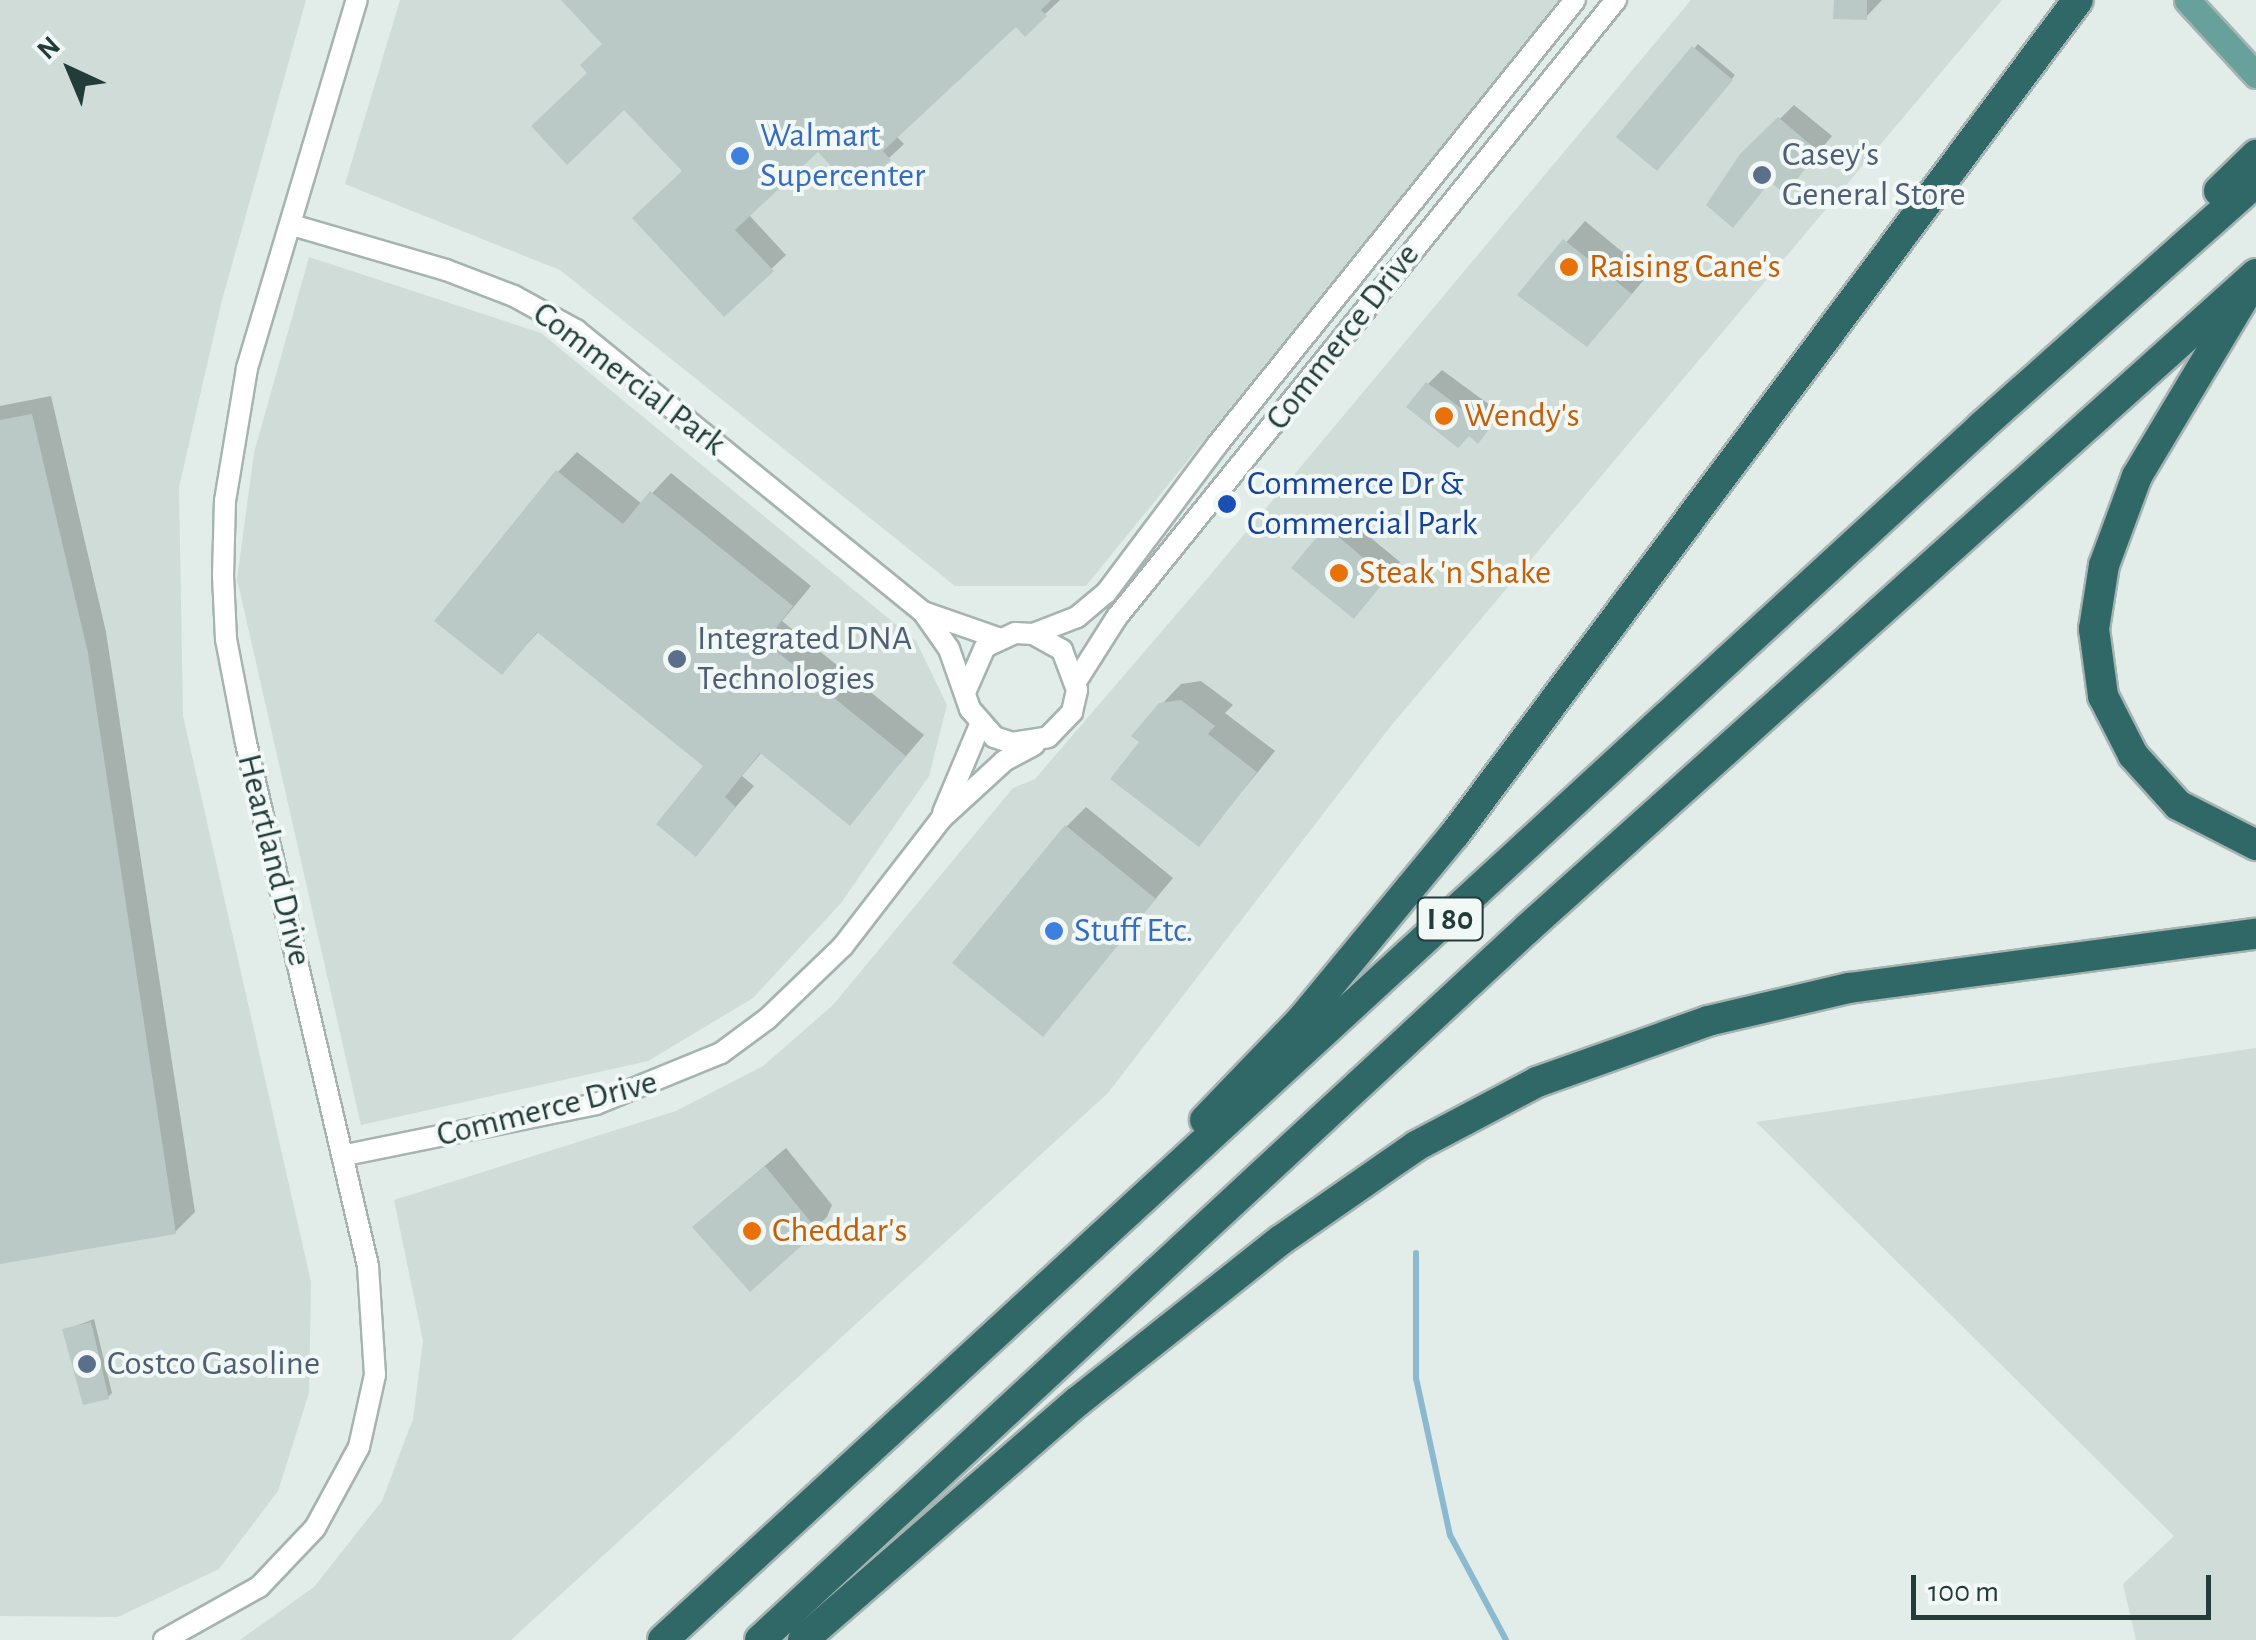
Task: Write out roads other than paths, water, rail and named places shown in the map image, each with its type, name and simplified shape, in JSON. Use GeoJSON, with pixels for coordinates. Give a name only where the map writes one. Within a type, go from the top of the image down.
{"type":"FeatureCollection","features":[{"type":"Feature","properties":{"kind":"highway"},"geometry":{"type":"LineString","coordinates":[[1025,1310],[1370,942],[2078,0]]}},
{"type":"Feature","properties":{"kind":"highway"},"geometry":{"type":"LineString","coordinates":[[2240,188],[2256,154]]}},
{"type":"Feature","properties":{"kind":"highway","name":"I 80"},"geometry":{"type":"LineString","coordinates":[[663,1640],[2240,188]]}},
{"type":"Feature","properties":{"kind":"highway"},"geometry":{"type":"LineString","coordinates":[[2256,276],[2137,476],[2104,565],[2094,629],[2103,696],[2133,756],[2178,806],[2256,846]]}},
{"type":"Feature","properties":{"kind":"highway","name":"I 80"},"geometry":{"type":"LineString","coordinates":[[760,1640],[1527,929],[2256,276]]}},
{"type":"Feature","properties":{"kind":"highway"},"geometry":{"type":"LineString","coordinates":[[803,1640],[1078,1402],[1280,1240],[1416,1146],[1536,1082],[1708,1021],[1849,988],[2256,934]]}},
{"type":"Feature","properties":{"kind":"main road"},"geometry":{"type":"LineString","coordinates":[[2187,0],[2256,75]]}},
{"type":"Feature","properties":{"kind":"street","name":"Heartland Drive"},"geometry":{"type":"LineString","coordinates":[[164,1640],[226,1610],[289,1559],[342,1484],[359,1447],[376,1375],[376,1329],[346,1156],[246,743],[226,639],[222,576],[225,501],[248,368],[358,0]]}},
{"type":"Feature","properties":{"kind":"street","name":"Commerce Drive"},"geometry":{"type":"LineString","coordinates":[[1033,634],[1077,617],[1106,593],[1217,445],[1576,0]]}},
{"type":"Feature","properties":{"kind":"street","name":"Commerce Drive"},"geometry":{"type":"LineString","coordinates":[[1077,680],[1117,617],[1616,0]]}},
{"type":"Feature","properties":{"kind":"street","name":"Commercial Park"},"geometry":{"type":"LineString","coordinates":[[292,225],[446,270],[546,312],[923,612]]}},
{"type":"Feature","properties":{"kind":"street"},"geometry":{"type":"LineString","coordinates":[[923,612],[949,649],[980,725],[1012,743],[1048,737]]}},
{"type":"Feature","properties":{"kind":"street"},"geometry":{"type":"LineString","coordinates":[[923,612],[998,638],[1033,634],[1062,650],[1077,680],[1072,712],[1048,737],[1004,761],[941,819]]}},
{"type":"Feature","properties":{"kind":"street"},"geometry":{"type":"LineString","coordinates":[[966,690],[974,660],[998,638]]}},
{"type":"Feature","properties":{"kind":"street"},"geometry":{"type":"LineString","coordinates":[[941,819],[980,725]]}},
{"type":"Feature","properties":{"kind":"street","name":"Commerce Drive"},"geometry":{"type":"LineString","coordinates":[[346,1156],[596,1104],[722,1053],[767,1019],[843,946],[941,819]]}},
{"type":"Feature","properties":{"kind":"waterway"},"geometry":{"type":"LineString","coordinates":[[1416,1253],[1416,1378],[1450,1535],[1506,1640]]}},
{"type":"Feature","properties":{"kind":"place","name":"Walmart Supercenter"},"geometry":{"type":"Point","coordinates":[740,156]}},
{"type":"Feature","properties":{"kind":"place","name":"Casey's General Store"},"geometry":{"type":"Point","coordinates":[1762,175]}},
{"type":"Feature","properties":{"kind":"place","name":"Raising Cane's"},"geometry":{"type":"Point","coordinates":[1569,267]}},
{"type":"Feature","properties":{"kind":"place","name":"Wendy's"},"geometry":{"type":"Point","coordinates":[1444,416]}},
{"type":"Feature","properties":{"kind":"place","name":"Commerce Dr & Commercial Park"},"geometry":{"type":"Point","coordinates":[1227,504]}},
{"type":"Feature","properties":{"kind":"place","name":"Steak 'n Shake"},"geometry":{"type":"Point","coordinates":[1339,573]}},
{"type":"Feature","properties":{"kind":"place","name":"Integrated DNA Technologies"},"geometry":{"type":"Point","coordinates":[677,659]}},
{"type":"Feature","properties":{"kind":"place","name":"Stuff Etc."},"geometry":{"type":"Point","coordinates":[1054,931]}},
{"type":"Feature","properties":{"kind":"place","name":"Cheddar's"},"geometry":{"type":"Point","coordinates":[752,1231]}},
{"type":"Feature","properties":{"kind":"place","name":"Costco Gasoline"},"geometry":{"type":"Point","coordinates":[87,1364]}}]}
